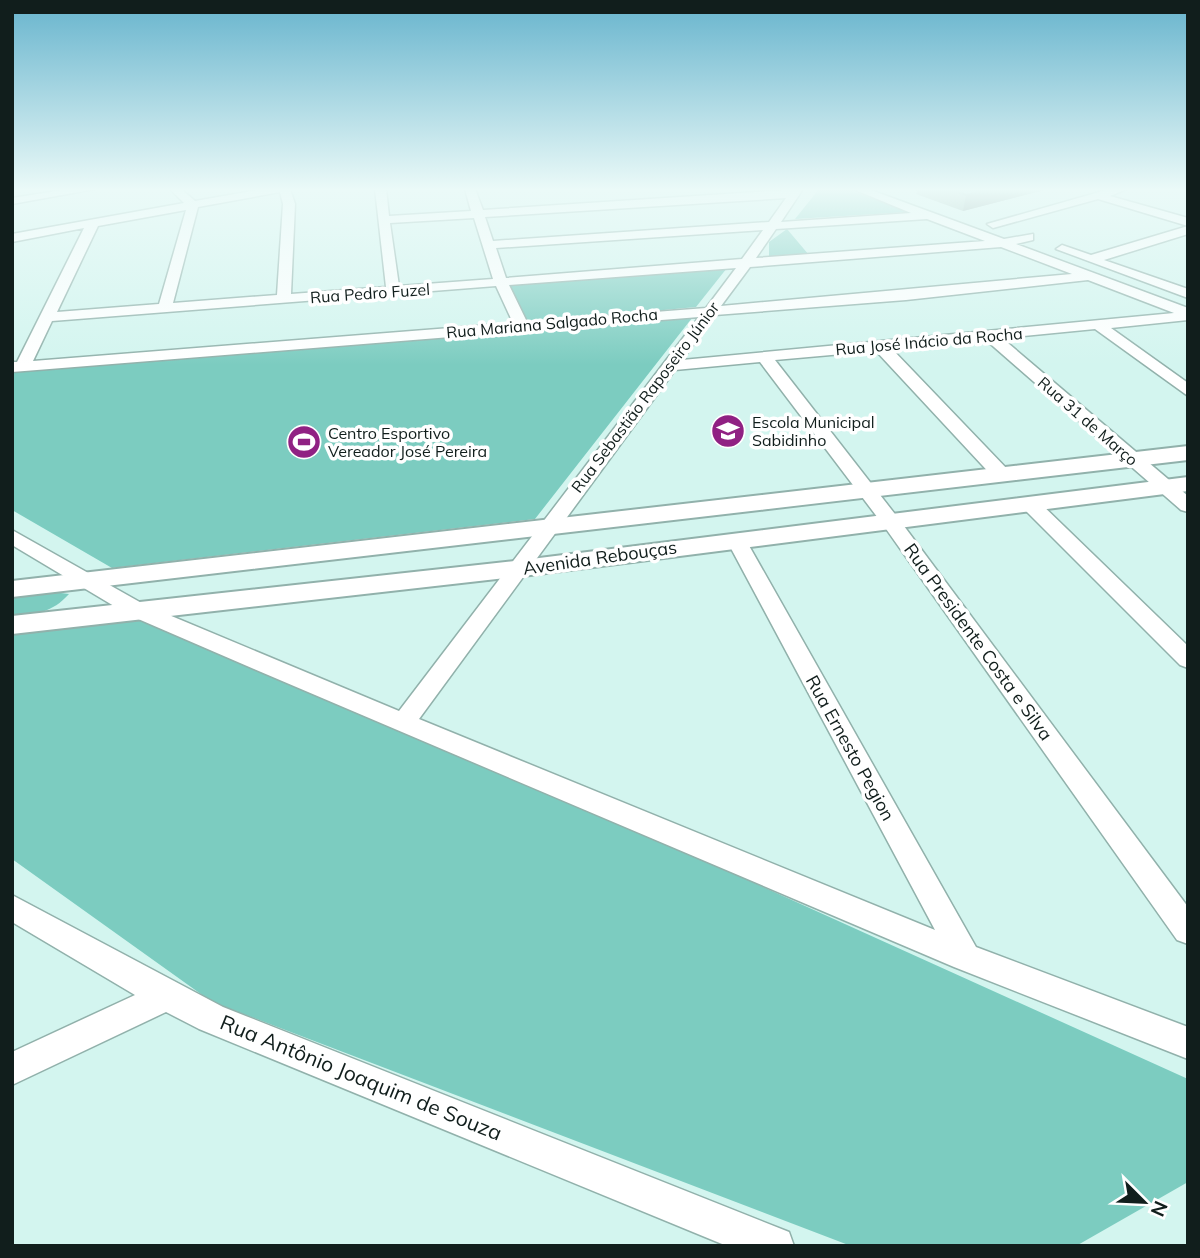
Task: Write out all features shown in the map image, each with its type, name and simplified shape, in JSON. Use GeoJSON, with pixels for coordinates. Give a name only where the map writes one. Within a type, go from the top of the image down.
{"type":"FeatureCollection","features":[{"type":"Feature","properties":{"kind":"main road","name":"Avenida Rebouças"},"geometry":{"type":"LineString","coordinates":[[12,589],[1188,453]]}},
{"type":"Feature","properties":{"kind":"main road","name":"Avenida Rebouças"},"geometry":{"type":"LineString","coordinates":[[12,625],[515,569],[736,539],[1176,486]]}},
{"type":"Feature","properties":{"kind":"street"},"geometry":{"type":"LineString","coordinates":[[18,366],[47,317],[81,248]]}},
{"type":"Feature","properties":{"kind":"street"},"geometry":{"type":"LineString","coordinates":[[165,307],[182,248]]}},
{"type":"Feature","properties":{"kind":"street"},"geometry":{"type":"LineString","coordinates":[[284,299],[287,248]]}},
{"type":"Feature","properties":{"kind":"street"},"geometry":{"type":"LineString","coordinates":[[388,248],[393,291]]}},
{"type":"Feature","properties":{"kind":"street"},"geometry":{"type":"LineString","coordinates":[[490,248],[501,283],[521,325]]}},
{"type":"Feature","properties":{"kind":"street","name":"Rua Sebastião Raposeiro Júnior"},"geometry":{"type":"LineString","coordinates":[[403,723],[756,248]]}},
{"type":"Feature","properties":{"kind":"street","name":"Rua Pedro Fuzel"},"geometry":{"type":"LineString","coordinates":[[47,317],[950,248]]}},
{"type":"Feature","properties":{"kind":"street"},"geometry":{"type":"LineString","coordinates":[[1018,248],[1188,315]]}},
{"type":"Feature","properties":{"kind":"street"},"geometry":{"type":"LineString","coordinates":[[1057,248],[1188,294]]}},
{"type":"Feature","properties":{"kind":"street"},"geometry":{"type":"LineString","coordinates":[[1092,260],[1131,248]]}},
{"type":"Feature","properties":{"kind":"street","name":"Rua Mariana Salgado Rocha"},"geometry":{"type":"LineString","coordinates":[[18,366],[906,296],[1092,276]]}},
{"type":"Feature","properties":{"kind":"street","name":"Rua José Inácio da Rocha"},"geometry":{"type":"LineString","coordinates":[[669,366],[1188,315]]}},
{"type":"Feature","properties":{"kind":"street"},"geometry":{"type":"LineString","coordinates":[[1098,325],[1188,391]]}},
{"type":"Feature","properties":{"kind":"street","name":"Rua 31 de Março"},"geometry":{"type":"LineString","coordinates":[[989,335],[1133,459],[1176,486],[1188,506]]}},
{"type":"Feature","properties":{"kind":"street"},"geometry":{"type":"LineString","coordinates":[[880,346],[1002,475]]}},
{"type":"Feature","properties":{"kind":"street","name":"Rua Presidente Costa e Silva"},"geometry":{"type":"LineString","coordinates":[[764,356],[891,522],[1188,931]]}},
{"type":"Feature","properties":{"kind":"street"},"geometry":{"type":"LineString","coordinates":[[1030,504],[1188,660]]}},
{"type":"Feature","properties":{"kind":"street"},"geometry":{"type":"LineString","coordinates":[[12,536],[82,580],[137,610],[965,957],[1188,1043]]}},
{"type":"Feature","properties":{"kind":"street","name":"Rua Ernesto Pegion"},"geometry":{"type":"LineString","coordinates":[[736,539],[965,957]]}},
{"type":"Feature","properties":{"kind":"street","name":"Rua Antônio Joaquim de Souza"},"geometry":{"type":"LineString","coordinates":[[12,907],[166,996],[224,1023],[734,1235],[775,1246]]}},
{"type":"Feature","properties":{"kind":"street"},"geometry":{"type":"LineString","coordinates":[[12,1069],[166,996]]}},
{"type":"Feature","properties":{"kind":"green space"},"geometry":{"type":"Polygon","coordinates":[[[769,248],[803,248],[809,255],[769,258],[769,248]]]}},
{"type":"Feature","properties":{"kind":"green space"},"geometry":{"type":"Polygon","coordinates":[[[727,268],[696,307],[526,323],[505,286],[727,268]]]}},
{"type":"Feature","properties":{"kind":"green space","name":"Centro Esportivo Vereador José Pereira"},"geometry":{"type":"Polygon","coordinates":[[[692,318],[535,519],[112,568],[12,510],[12,372],[692,318]]]}},
{"type":"Feature","properties":{"kind":"green space"},"geometry":{"type":"Polygon","coordinates":[[[53,592],[69,594],[43,611],[12,616],[12,596],[53,592]]]}},
{"type":"Feature","properties":{"kind":"green space"},"geometry":{"type":"Polygon","coordinates":[[[155,612],[1188,1079],[1188,1182],[1076,1246],[851,1246],[212,1002],[12,859],[12,629],[155,612]]]}},
{"type":"Feature","properties":{"kind":"place","name":"Escola Municipal Sabidinho"},"geometry":{"type":"Point","coordinates":[728,431]}},
{"type":"Feature","properties":{"kind":"place","name":"Centro Esportivo Vereador José Pereira"},"geometry":{"type":"Point","coordinates":[304,442]}}]}
